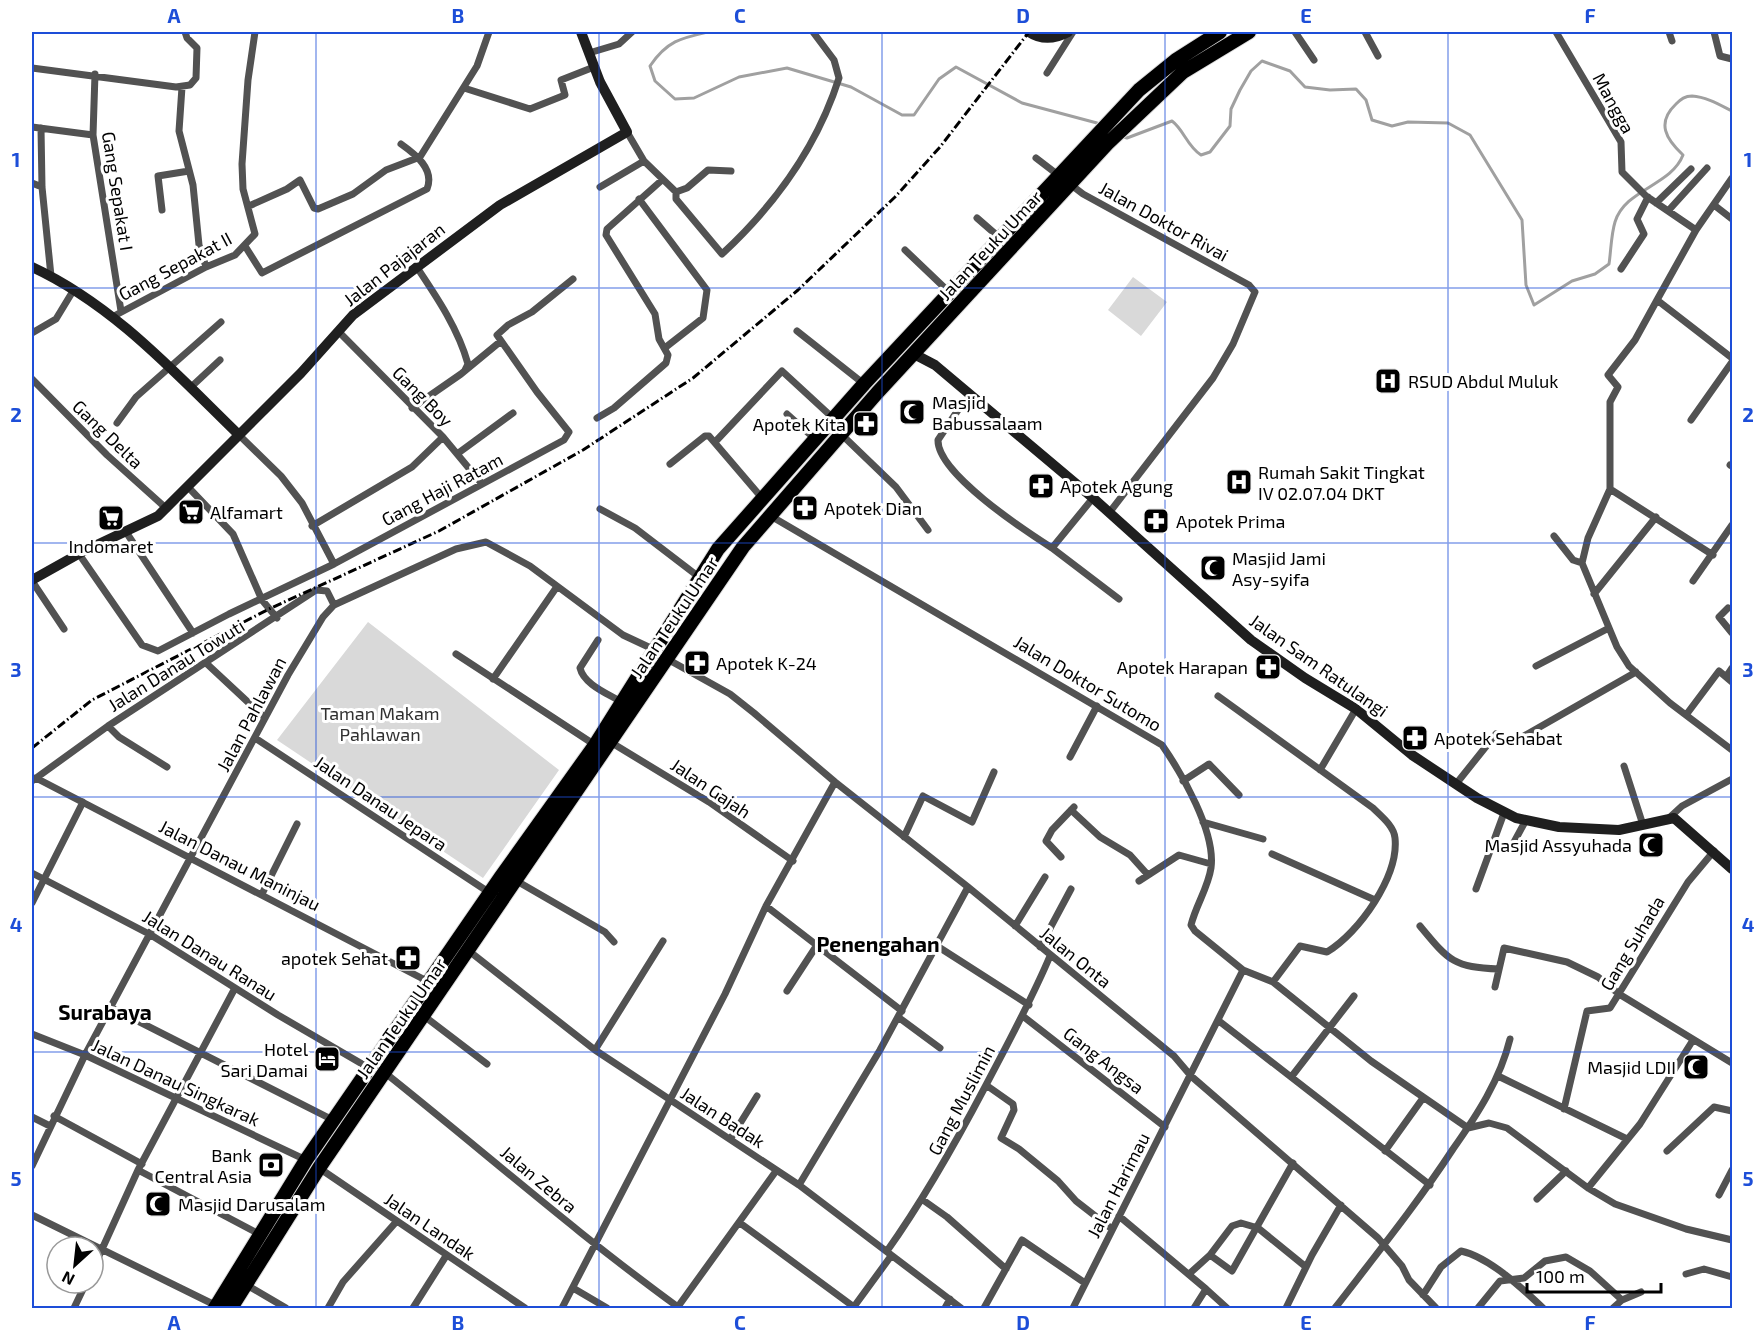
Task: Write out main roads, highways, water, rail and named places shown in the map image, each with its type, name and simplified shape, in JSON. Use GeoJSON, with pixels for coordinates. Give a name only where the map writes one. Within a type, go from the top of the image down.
{"type":"FeatureCollection","features":[{"type":"Feature","properties":{"kind":"highway","name":"Jalan Teuku Umar"},"geometry":{"type":"LineString","coordinates":[[580,777],[595,745],[718,549],[864,384],[1139,90],[1176,60],[1220,32]]}},
{"type":"Feature","properties":{"kind":"highway","name":"Jalan Teuku Umar"},"geometry":{"type":"LineString","coordinates":[[221,1308],[245,1284],[319,1168],[469,951],[510,876],[580,777],[612,743],[669,660],[725,571],[769,515],[924,342],[1145,106],[1183,72],[1249,32]]}},
{"type":"Feature","properties":{"kind":"highway"},"geometry":{"type":"LineString","coordinates":[[953,288],[969,294]]}},
{"type":"Feature","properties":{"kind":"highway"},"geometry":{"type":"LineString","coordinates":[[923,320],[935,331]]}},
{"type":"Feature","properties":{"kind":"highway","name":"Jalan Teuku Umar"},"geometry":{"type":"LineString","coordinates":[[221,1308],[259,1234],[306,1160],[490,893],[510,876]]}},
{"type":"Feature","properties":{"kind":"waterway"},"geometry":{"type":"LineString","coordinates":[[708,32],[675,42],[662,51],[650,66],[655,81],[675,99],[694,98],[739,77],[787,68],[851,87],[902,115],[914,115],[939,79],[956,67],[1022,103],[1097,123]]}},
{"type":"Feature","properties":{"kind":"waterway"},"geometry":{"type":"LineString","coordinates":[[1120,136],[1127,138],[1172,121],[1196,151],[1201,155],[1210,152],[1230,126],[1231,109],[1240,90],[1251,71],[1262,61],[1290,71],[1305,87],[1330,90],[1356,89],[1366,100],[1372,120],[1392,126],[1408,122],[1448,123],[1470,135],[1522,220],[1526,285],[1534,305],[1572,281],[1595,274],[1609,264],[1615,222],[1620,211],[1638,194],[1669,174],[1683,155],[1668,137],[1665,124],[1670,111],[1681,99],[1698,97],[1732,111]]}},
{"type":"Feature","properties":{"kind":"railway"},"geometry":{"type":"LineString","coordinates":[[32,748],[92,700],[269,609],[439,531],[583,450],[693,378],[798,290],[895,197],[940,147],[1029,32]]}},
{"type":"Feature","properties":{"kind":"place","name":"RSUD Abdul Muluk"},"geometry":{"type":"Point","coordinates":[1388,381]}},
{"type":"Feature","properties":{"kind":"place","name":"Masjid Babussalaam"},"geometry":{"type":"Point","coordinates":[912,412]}},
{"type":"Feature","properties":{"kind":"place","name":"Apotek Kita"},"geometry":{"type":"Point","coordinates":[866,424]}},
{"type":"Feature","properties":{"kind":"place","name":"Rumah Sakit Tingkat IV 02.07.04 DKT"},"geometry":{"type":"Point","coordinates":[1239,482]}},
{"type":"Feature","properties":{"kind":"place","name":"Apotek Agung"},"geometry":{"type":"Point","coordinates":[1041,486]}},
{"type":"Feature","properties":{"kind":"place","name":"Apotek Dian"},"geometry":{"type":"Point","coordinates":[805,508]}},
{"type":"Feature","properties":{"kind":"place","name":"Alfamart"},"geometry":{"type":"Point","coordinates":[191,512]}},
{"type":"Feature","properties":{"kind":"place","name":"Indomaret"},"geometry":{"type":"Point","coordinates":[111,518]}},
{"type":"Feature","properties":{"kind":"place","name":"Apotek Prima"},"geometry":{"type":"Point","coordinates":[1156,521]}},
{"type":"Feature","properties":{"kind":"place","name":"Masjid Jami Asy-syifa"},"geometry":{"type":"Point","coordinates":[1213,568]}},
{"type":"Feature","properties":{"kind":"place","name":"Apotek K-24"},"geometry":{"type":"Point","coordinates":[697,663]}},
{"type":"Feature","properties":{"kind":"place","name":"Apotek Harapan"},"geometry":{"type":"Point","coordinates":[1268,667]}},
{"type":"Feature","properties":{"kind":"place","name":"Apotek Sehabat"},"geometry":{"type":"Point","coordinates":[1415,738]}},
{"type":"Feature","properties":{"kind":"place","name":"Masjid Assyuhada"},"geometry":{"type":"Point","coordinates":[1651,845]}},
{"type":"Feature","properties":{"kind":"place","name":"apotek Sehat"},"geometry":{"type":"Point","coordinates":[408,958]}},
{"type":"Feature","properties":{"kind":"place","name":"Hotel Sari Damai"},"geometry":{"type":"Point","coordinates":[327,1059]}},
{"type":"Feature","properties":{"kind":"place","name":"Masjid LDII"},"geometry":{"type":"Point","coordinates":[1696,1067]}},
{"type":"Feature","properties":{"kind":"place","name":"Bank Central Asia"},"geometry":{"type":"Point","coordinates":[271,1165]}},
{"type":"Feature","properties":{"kind":"place","name":"Masjid Darusalam"},"geometry":{"type":"Point","coordinates":[158,1204]}},
{"type":"Feature","properties":{"kind":"district","name":"Penengahan"},"geometry":{"type":"Point","coordinates":[878,943]}},
{"type":"Feature","properties":{"kind":"district","name":"Surabaya"},"geometry":{"type":"Point","coordinates":[105,1011]}},
{"type":"Feature","properties":{"kind":"park label","name":"Taman Makam Pahlawan"},"geometry":{"type":"Point","coordinates":[380,723]}}]}
